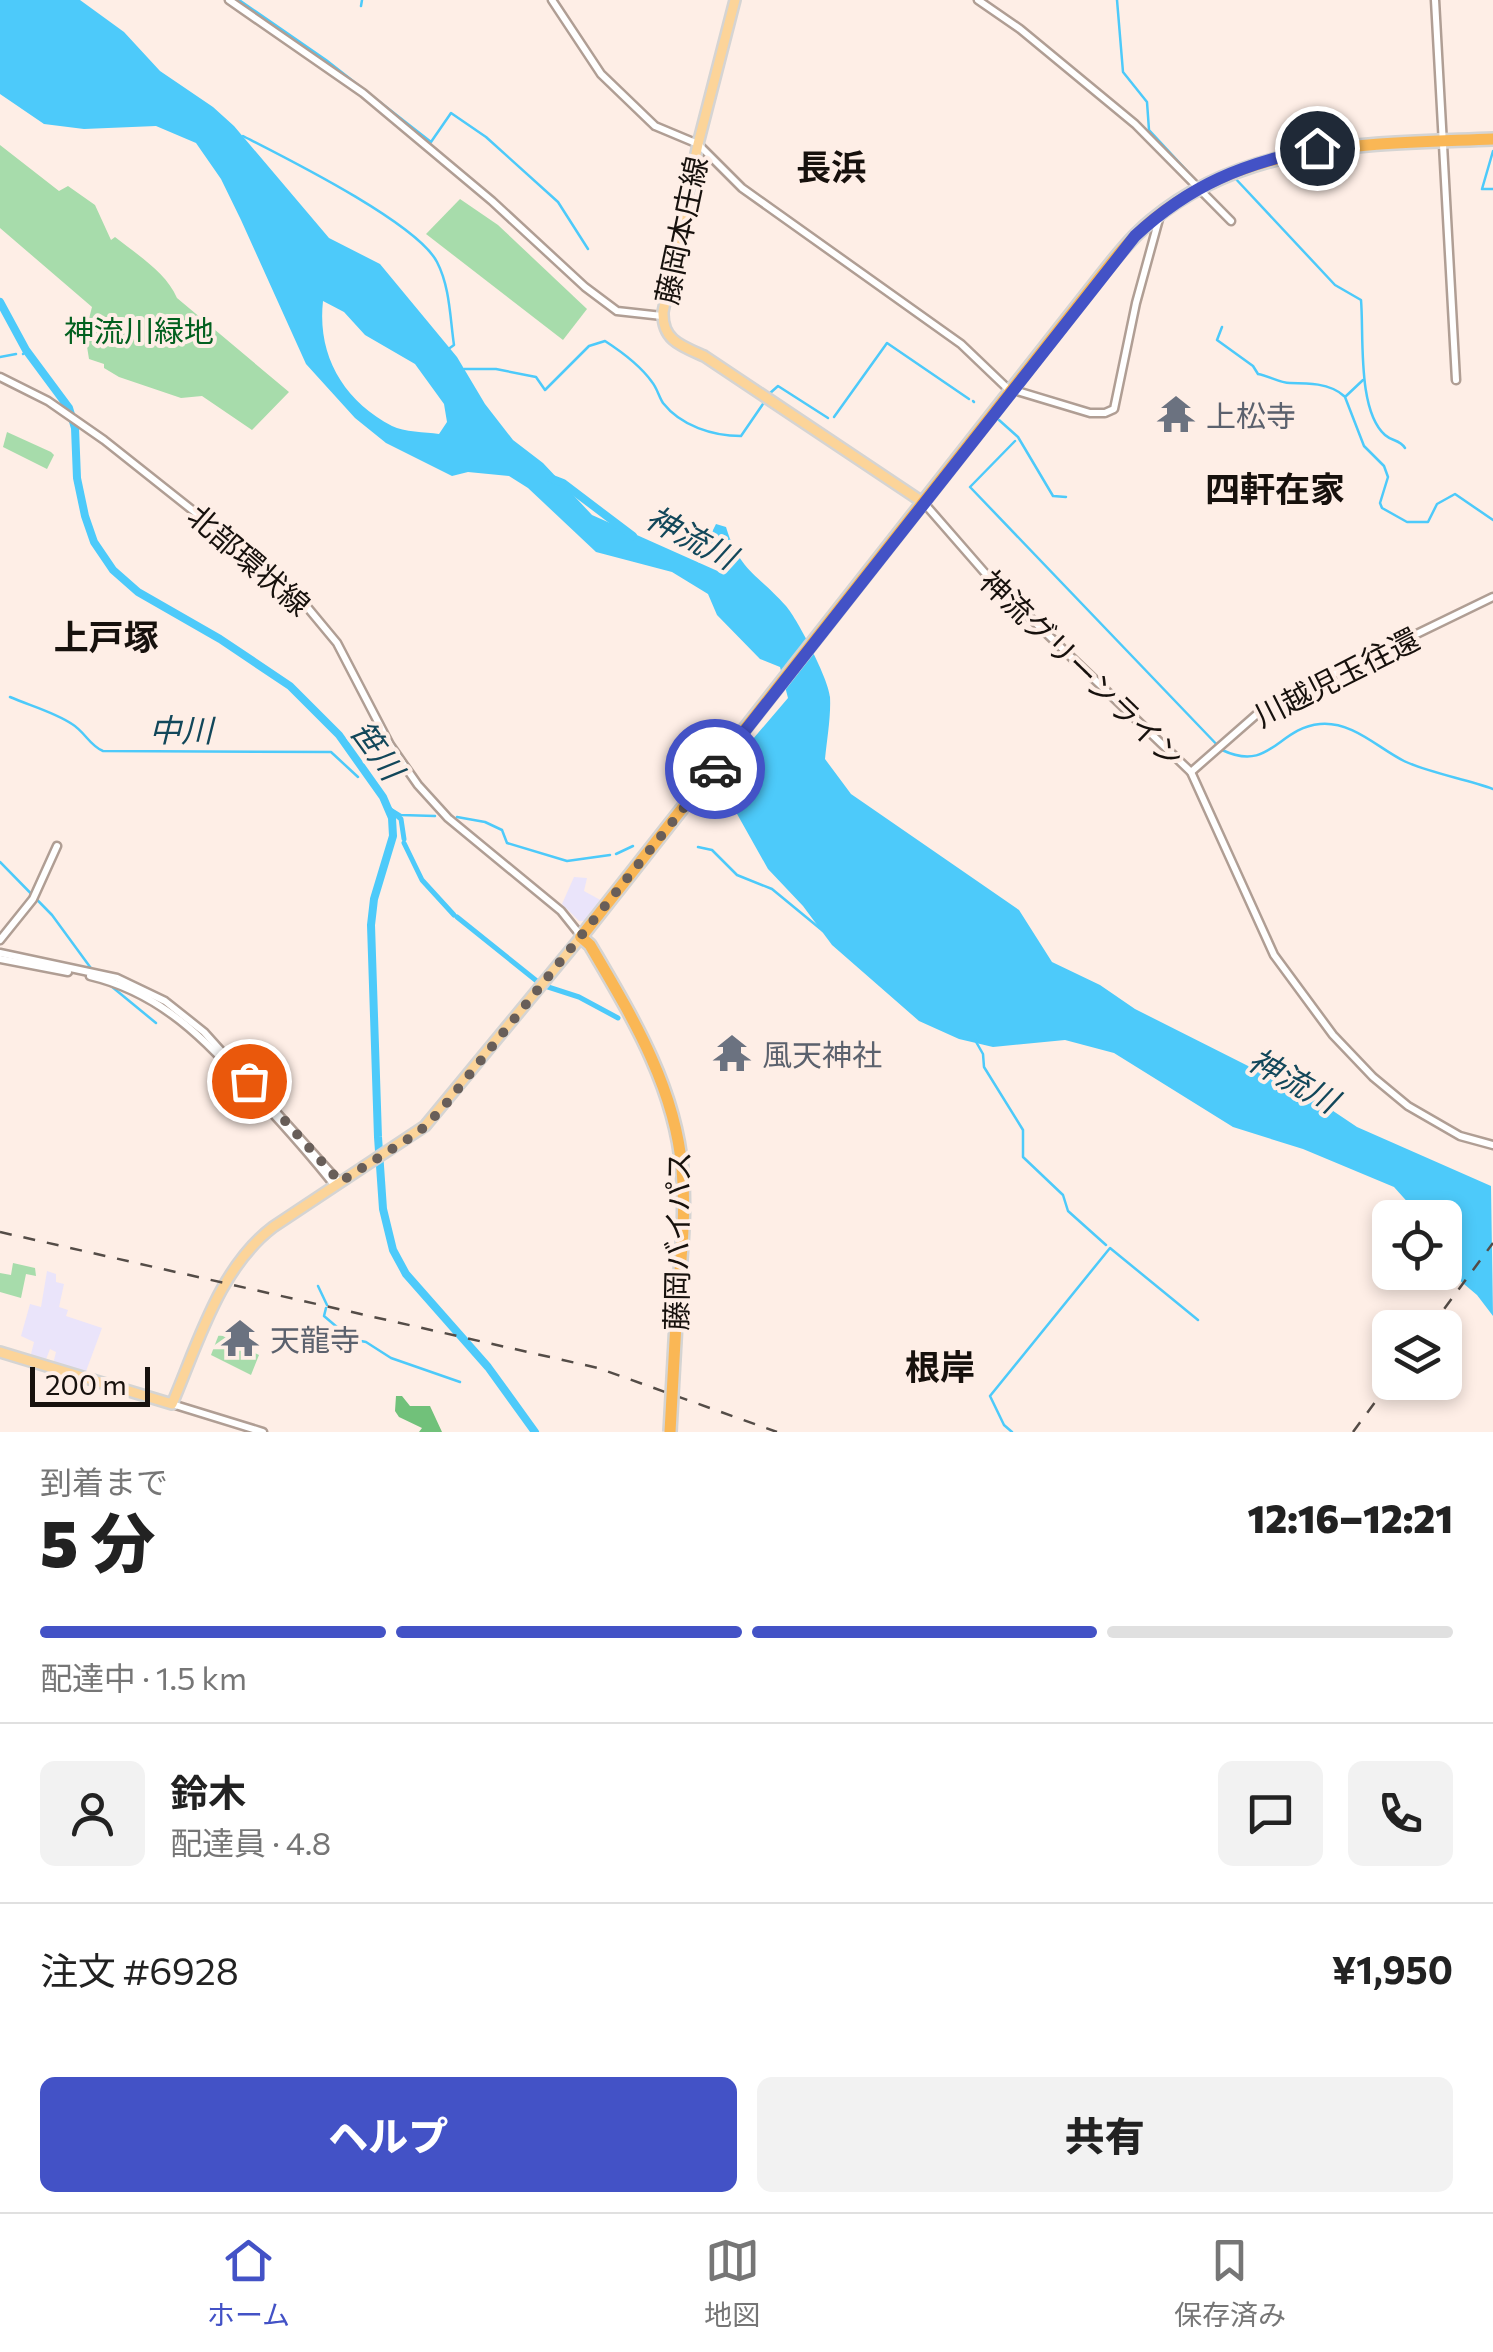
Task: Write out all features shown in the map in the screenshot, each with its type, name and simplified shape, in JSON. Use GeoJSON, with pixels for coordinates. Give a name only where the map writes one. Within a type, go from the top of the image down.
{"type":"FeatureCollection","features":[{"type":"Feature","properties":{"kind":"highway"},"geometry":{"type":"LineString","coordinates":[[581,937],[1123,248],[1160,214],[1198,188],[1254,163],[1317,148],[1493,139]]}},
{"type":"Feature","properties":{"kind":"highway","name":"藤岡バイパス"},"geometry":{"type":"LineString","coordinates":[[581,937],[602,964],[651,1055],[671,1107],[683,1172],[670,1432]]}},
{"type":"Feature","properties":{"kind":"main road","name":"藤岡本庄線"},"geometry":{"type":"LineString","coordinates":[[735,0],[698,144],[662,316],[664,329],[680,346],[704,356],[922,506]]}},
{"type":"Feature","properties":{"kind":"main road"},"geometry":{"type":"LineString","coordinates":[[0,1352],[172,1404],[210,1316],[245,1254],[272,1227],[419,1132],[581,937]]}},
{"type":"Feature","properties":{"kind":"street"},"geometry":{"type":"LineString","coordinates":[[229,0],[363,93],[480,190],[584,287],[617,311],[662,316]]}},
{"type":"Feature","properties":{"kind":"street"},"geometry":{"type":"LineString","coordinates":[[552,0],[601,74],[655,126],[698,144],[742,188],[960,344],[1012,391],[1052,399],[1090,413],[1105,414],[1114,409],[1160,214]]}},
{"type":"Feature","properties":{"kind":"street"},"geometry":{"type":"LineString","coordinates":[[978,0],[1020,29],[1135,124],[1231,221]]}},
{"type":"Feature","properties":{"kind":"street"},"geometry":{"type":"LineString","coordinates":[[1435,0],[1456,380]]}},
{"type":"Feature","properties":{"kind":"street","name":"北部環状線"},"geometry":{"type":"LineString","coordinates":[[0,377],[48,401],[76,421],[293,590],[337,643],[390,745],[418,785],[448,818],[565,915],[581,937]]}},
{"type":"Feature","properties":{"kind":"street","name":"神流グリーンライン"},"geometry":{"type":"LineString","coordinates":[[922,506],[992,581],[1191,772],[1258,926],[1295,987],[1323,1023],[1395,1097],[1451,1132],[1493,1145]]}},
{"type":"Feature","properties":{"kind":"street","name":"川越児玉往還"},"geometry":{"type":"LineString","coordinates":[[1191,772],[1264,708],[1493,598]]}},
{"type":"Feature","properties":{"kind":"street"},"geometry":{"type":"LineString","coordinates":[[0,940],[34,897],[57,846]]}},
{"type":"Feature","properties":{"kind":"street"},"geometry":{"type":"LineString","coordinates":[[0,956],[116,983],[162,1005],[201,1036],[337,1184]]}},
{"type":"Feature","properties":{"kind":"street"},"geometry":{"type":"LineString","coordinates":[[172,1404],[263,1432]]}},
{"type":"Feature","properties":{"kind":"shaded area"},"geometry":{"type":"Polygon","coordinates":[[[574,877],[587,878],[584,891],[604,902],[587,921],[579,921],[562,904],[574,877]]]}},
{"type":"Feature","properties":{"kind":"shaded area"},"geometry":{"type":"Polygon","coordinates":[[[47,1271],[56,1274],[56,1282],[64,1284],[59,1307],[68,1310],[66,1316],[102,1328],[85,1374],[53,1364],[56,1352],[50,1349],[45,1362],[30,1358],[34,1342],[21,1336],[30,1304],[41,1307],[47,1271]]]}},
{"type":"Feature","properties":{"kind":"green space","name":"神流川緑地"},"geometry":{"type":"Polygon","coordinates":[[[0,145],[59,191],[68,186],[95,205],[111,240],[115,237],[150,264],[177,298],[289,392],[252,430],[202,396],[181,398],[119,377],[104,368],[104,364],[89,359],[85,334],[92,307],[0,228],[0,145]]]}},
{"type":"Feature","properties":{"kind":"green space"},"geometry":{"type":"Polygon","coordinates":[[[460,199],[498,225],[587,309],[563,340],[426,234],[460,199]]]}},
{"type":"Feature","properties":{"kind":"green space"},"geometry":{"type":"Polygon","coordinates":[[[7,432],[51,452],[54,455],[47,469],[3,447],[7,432]]]}},
{"type":"Feature","properties":{"kind":"green space"},"geometry":{"type":"Polygon","coordinates":[[[13,1263],[35,1268],[36,1276],[26,1274],[21,1298],[0,1292],[0,1273],[11,1275],[13,1263]]]}},
{"type":"Feature","properties":{"kind":"green space"},"geometry":{"type":"Polygon","coordinates":[[[219,1334],[259,1355],[251,1375],[211,1355],[219,1334]]]}},
{"type":"Feature","properties":{"kind":"green space"},"geometry":{"type":"Polygon","coordinates":[[[396,1396],[402,1396],[410,1406],[430,1406],[442,1432],[419,1432],[422,1428],[399,1417],[395,1411],[396,1396]]]}},
{"type":"Feature","properties":{"kind":"water"},"geometry":{"type":"Polygon","coordinates":[[[0,0],[80,0],[124,32],[160,71],[213,107],[234,126],[329,238],[380,264],[457,357],[485,404],[513,440],[543,463],[592,515],[722,573],[709,538],[716,524],[726,527],[737,554],[791,613],[819,664],[830,697],[825,759],[851,794],[1019,910],[1052,962],[1272,1078],[1284,1078],[1357,1127],[1491,1186],[1493,1316],[1462,1282],[1462,1200],[1406,1200],[1394,1187],[1303,1149],[1233,1127],[1114,1053],[1065,1040],[993,1047],[959,1039],[919,1021],[832,945],[768,869],[718,780],[788,698],[780,667],[760,659],[717,615],[708,594],[672,572],[596,552],[528,488],[509,476],[468,472],[452,476],[386,443],[355,418],[306,364],[221,179],[196,143],[156,126],[84,129],[44,124],[0,94],[0,0]],[[323,301],[324,340],[347,389],[392,426],[439,434],[447,422],[444,404],[415,364],[365,335],[344,312],[323,301]]]}},
{"type":"Feature","properties":{"kind":"waterway"},"geometry":{"type":"LineString","coordinates":[[239,0],[326,60],[431,142],[451,113],[486,137],[558,202],[588,249]]}},
{"type":"Feature","properties":{"kind":"waterway"},"geometry":{"type":"LineString","coordinates":[[361,6],[362,0]]}},
{"type":"Feature","properties":{"kind":"waterway"},"geometry":{"type":"LineString","coordinates":[[1117,0],[1123,72],[1147,102],[1149,130],[1201,186]]}},
{"type":"Feature","properties":{"kind":"waterway"},"geometry":{"type":"LineString","coordinates":[[243,136],[349,193],[425,246],[437,262],[447,292],[454,345],[447,350]]}},
{"type":"Feature","properties":{"kind":"waterway"},"geometry":{"type":"LineString","coordinates":[[1493,151],[1482,189],[1493,189]]}},
{"type":"Feature","properties":{"kind":"waterway"},"geometry":{"type":"LineString","coordinates":[[1234,177],[1335,285],[1361,300],[1370,408],[1385,435],[1405,448]]}},
{"type":"Feature","properties":{"kind":"waterway","name":"笹川"},"geometry":{"type":"LineString","coordinates":[[0,302],[26,350],[69,408],[75,428],[77,478],[85,516],[94,542],[113,570],[138,592],[220,639],[290,686],[339,735],[383,797],[392,818],[393,836],[374,899],[371,925],[383,1209],[393,1250],[406,1274],[488,1367],[535,1432]]}},
{"type":"Feature","properties":{"kind":"waterway"},"geometry":{"type":"LineString","coordinates":[[1222,327],[1217,340],[1258,374],[1286,383],[1325,386],[1344,396]]}},
{"type":"Feature","properties":{"kind":"waterway"},"geometry":{"type":"LineString","coordinates":[[464,369],[496,369],[536,377],[545,390],[589,346],[605,341],[642,370],[670,411],[698,428],[741,436],[765,401]]}},
{"type":"Feature","properties":{"kind":"waterway"},"geometry":{"type":"LineString","coordinates":[[834,417],[887,343],[969,399]]}},
{"type":"Feature","properties":{"kind":"waterway","name":"笹川"},"geometry":{"type":"LineString","coordinates":[[23,354],[27,351]]}},
{"type":"Feature","properties":{"kind":"waterway"},"geometry":{"type":"LineString","coordinates":[[0,357],[16,354]]}},
{"type":"Feature","properties":{"kind":"waterway"},"geometry":{"type":"LineString","coordinates":[[1363,380],[1345,397],[1364,446],[1384,466],[1388,477],[1382,508],[1407,522],[1428,522],[1437,504],[1455,494],[1493,520]]}},
{"type":"Feature","properties":{"kind":"waterway"},"geometry":{"type":"LineString","coordinates":[[769,394],[778,386],[828,418]]}},
{"type":"Feature","properties":{"kind":"waterway"},"geometry":{"type":"LineString","coordinates":[[999,420],[1018,437],[1053,496],[1066,497]]}},
{"type":"Feature","properties":{"kind":"waterway"},"geometry":{"type":"LineString","coordinates":[[1015,441],[970,487],[1222,750],[1252,756],[1305,727],[1332,724],[1354,731],[1414,765],[1493,789]]}},
{"type":"Feature","properties":{"kind":"waterway","name":"神流川"},"geometry":{"type":"LineString","coordinates":[[550,478],[563,483],[633,536]]}},
{"type":"Feature","properties":{"kind":"waterway","name":"中川"},"geometry":{"type":"LineString","coordinates":[[10,697],[65,720],[103,751],[331,752],[358,777]]}},
{"type":"Feature","properties":{"kind":"waterway"},"geometry":{"type":"LineString","coordinates":[[388,807],[401,815],[435,816]]}},
{"type":"Feature","properties":{"kind":"waterway"},"geometry":{"type":"LineString","coordinates":[[389,809],[401,819],[404,839]]}},
{"type":"Feature","properties":{"kind":"waterway"},"geometry":{"type":"LineString","coordinates":[[457,817],[485,822],[502,830],[507,843],[567,861],[610,855]]}},
{"type":"Feature","properties":{"kind":"waterway"},"geometry":{"type":"LineString","coordinates":[[404,843],[422,880],[454,915]]}},
{"type":"Feature","properties":{"kind":"waterway"},"geometry":{"type":"LineString","coordinates":[[616,854],[633,846]]}},
{"type":"Feature","properties":{"kind":"waterway"},"geometry":{"type":"LineString","coordinates":[[698,847],[712,850],[737,875],[772,889],[823,931]]}},
{"type":"Feature","properties":{"kind":"waterway"},"geometry":{"type":"LineString","coordinates":[[0,862],[52,915],[93,971]]}},
{"type":"Feature","properties":{"kind":"waterway"},"geometry":{"type":"LineString","coordinates":[[457,917],[538,982]]}},
{"type":"Feature","properties":{"kind":"waterway"},"geometry":{"type":"LineString","coordinates":[[111,986],[156,1023]]}},
{"type":"Feature","properties":{"kind":"waterway"},"geometry":{"type":"LineString","coordinates":[[545,986],[579,997],[618,1018]]}},
{"type":"Feature","properties":{"kind":"waterway"},"geometry":{"type":"LineString","coordinates":[[975,1040],[983,1054],[984,1067],[1023,1130],[1023,1157],[1063,1195],[1068,1211],[1106,1245]]}},
{"type":"Feature","properties":{"kind":"waterway"},"geometry":{"type":"LineString","coordinates":[[1012,1432],[1004,1425],[990,1396],[1110,1248],[1198,1320]]}},
{"type":"Feature","properties":{"kind":"waterway"},"geometry":{"type":"LineString","coordinates":[[318,1286],[327,1305]]}},
{"type":"Feature","properties":{"kind":"waterway"},"geometry":{"type":"LineString","coordinates":[[326,1308],[324,1316],[351,1339],[460,1382]]}},
{"type":"Feature","properties":{"kind":"railway"},"geometry":{"type":"LineString","coordinates":[[0,1232],[598,1368],[777,1432]]}},
{"type":"Feature","properties":{"kind":"railway"},"geometry":{"type":"LineString","coordinates":[[1443,1310],[1493,1243]]}},
{"type":"Feature","properties":{"kind":"railway"},"geometry":{"type":"LineString","coordinates":[[1353,1432],[1377,1400]]}},
{"type":"Feature","properties":{"kind":"way so far"},"geometry":{"type":"LineString","coordinates":[[249,1081],[340,1182],[419,1132],[602,913],[715,769]]}},
{"type":"Feature","properties":{"kind":"place","name":"上松寺"},"geometry":{"type":"Point","coordinates":[1176,414]}},
{"type":"Feature","properties":{"kind":"place","name":"風天神社"},"geometry":{"type":"Point","coordinates":[732,1053]}},
{"type":"Feature","properties":{"kind":"place","name":"天龍寺"},"geometry":{"type":"Point","coordinates":[240,1338]}},
{"type":"Feature","properties":{"kind":"district","name":"長浜"},"geometry":{"type":"Point","coordinates":[831,165]}},
{"type":"Feature","properties":{"kind":"district","name":"四軒在家"},"geometry":{"type":"Point","coordinates":[1275,487]}},
{"type":"Feature","properties":{"kind":"district","name":"上戸塚"},"geometry":{"type":"Point","coordinates":[106,635]}},
{"type":"Feature","properties":{"kind":"district","name":"根岸"},"geometry":{"type":"Point","coordinates":[940,1365]}},
{"type":"Feature","properties":{"kind":"route"},"geometry":{"type":"LineString","coordinates":[[715,769],[1123,248],[1178,200],[1218,177],[1254,163],[1317,148]]}}]}
